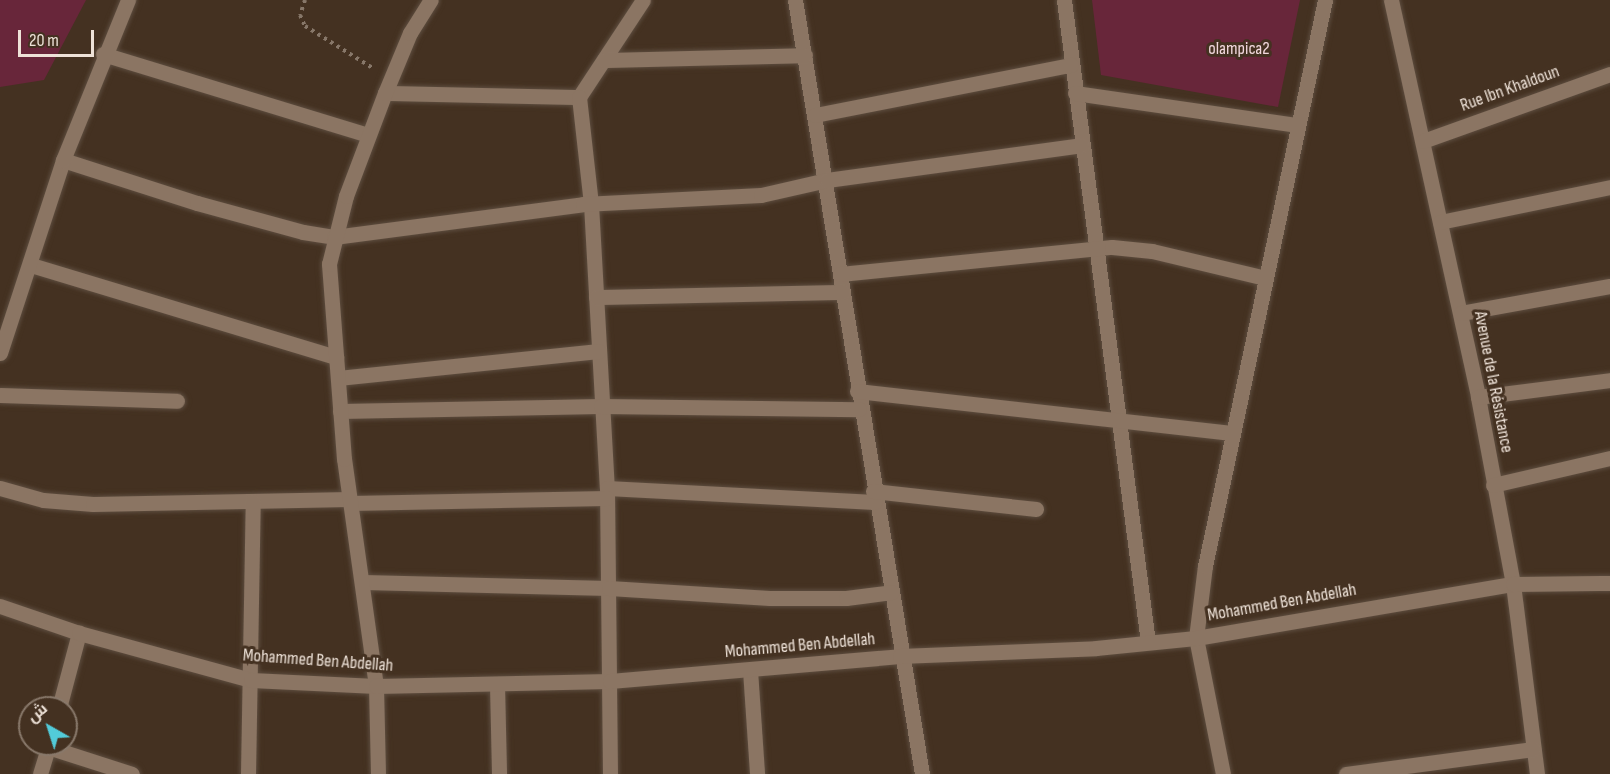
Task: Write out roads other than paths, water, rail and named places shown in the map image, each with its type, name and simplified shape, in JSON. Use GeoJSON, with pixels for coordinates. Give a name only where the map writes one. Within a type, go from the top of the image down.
{"type":"FeatureCollection","features":[{"type":"Feature","properties":{"kind":"street"},"geometry":{"type":"LineString","coordinates":[[0,353],[31,265],[63,160],[104,54],[128,0]]}},
{"type":"Feature","properties":{"kind":"street"},"geometry":{"type":"LineString","coordinates":[[378,774],[376,686],[350,501],[329,273],[334,237],[368,135],[410,33],[431,0]]}},
{"type":"Feature","properties":{"kind":"street"},"geometry":{"type":"LineString","coordinates":[[610,774],[607,493],[591,204],[579,97],[643,0]]}},
{"type":"Feature","properties":{"kind":"street"},"geometry":{"type":"LineString","coordinates":[[795,0],[827,180],[856,392],[922,774]]}},
{"type":"Feature","properties":{"kind":"street"},"geometry":{"type":"LineString","coordinates":[[1064,0],[1081,146],[1121,418],[1148,642]]}},
{"type":"Feature","properties":{"kind":"street"},"geometry":{"type":"LineString","coordinates":[[1223,774],[1196,638],[1209,537],[1324,0]]}},
{"type":"Feature","properties":{"kind":"street","name":"Avenue de la Résistance"},"geometry":{"type":"LineString","coordinates":[[1391,0],[1478,398],[1492,485],[1513,584],[1537,774]]}},
{"type":"Feature","properties":{"kind":"street"},"geometry":{"type":"LineString","coordinates":[[104,54],[368,135]]}},
{"type":"Feature","properties":{"kind":"street"},"geometry":{"type":"LineString","coordinates":[[604,60],[805,55]]}},
{"type":"Feature","properties":{"kind":"street"},"geometry":{"type":"LineString","coordinates":[[816,115],[1071,65]]}},
{"type":"Feature","properties":{"kind":"street","name":"Rue Ibn Khaldoun"},"geometry":{"type":"LineString","coordinates":[[1423,141],[1610,74]]}},
{"type":"Feature","properties":{"kind":"street"},"geometry":{"type":"LineString","coordinates":[[388,86],[579,97]]}},
{"type":"Feature","properties":{"kind":"street"},"geometry":{"type":"LineString","coordinates":[[1075,93],[1298,125]]}},
{"type":"Feature","properties":{"kind":"street"},"geometry":{"type":"LineString","coordinates":[[63,160],[197,203],[303,232],[334,237],[591,204],[739,198],[803,189],[827,180],[1081,146]]}},
{"type":"Feature","properties":{"kind":"street"},"geometry":{"type":"LineString","coordinates":[[1440,222],[1610,188]]}},
{"type":"Feature","properties":{"kind":"street"},"geometry":{"type":"LineString","coordinates":[[840,274],[1097,248],[1152,251],[1265,278]]}},
{"type":"Feature","properties":{"kind":"street"},"geometry":{"type":"LineString","coordinates":[[31,265],[336,357]]}},
{"type":"Feature","properties":{"kind":"street"},"geometry":{"type":"LineString","coordinates":[[1461,313],[1610,286]]}},
{"type":"Feature","properties":{"kind":"street"},"geometry":{"type":"LineString","coordinates":[[596,297],[843,292]]}},
{"type":"Feature","properties":{"kind":"street"},"geometry":{"type":"LineString","coordinates":[[338,378],[599,351]]}},
{"type":"Feature","properties":{"kind":"street"},"geometry":{"type":"LineString","coordinates":[[1478,398],[1610,380]]}},
{"type":"Feature","properties":{"kind":"street"},"geometry":{"type":"LineString","coordinates":[[856,392],[1121,418],[1232,433]]}},
{"type":"Feature","properties":{"kind":"street"},"geometry":{"type":"LineString","coordinates":[[0,395],[177,401]]}},
{"type":"Feature","properties":{"kind":"street"},"geometry":{"type":"LineString","coordinates":[[340,411],[601,406],[859,409]]}},
{"type":"Feature","properties":{"kind":"street"},"geometry":{"type":"LineString","coordinates":[[1492,485],[1610,458]]}},
{"type":"Feature","properties":{"kind":"street"},"geometry":{"type":"LineString","coordinates":[[0,488],[43,500],[93,504],[350,501],[607,493],[874,496],[1036,509]]}},
{"type":"Feature","properties":{"kind":"street"},"geometry":{"type":"LineString","coordinates":[[248,774],[253,501]]}},
{"type":"Feature","properties":{"kind":"street"},"geometry":{"type":"LineString","coordinates":[[363,582],[609,588],[770,598],[846,598],[892,592]]}},
{"type":"Feature","properties":{"kind":"street","name":"Mohammed Ben Abdellah"},"geometry":{"type":"LineString","coordinates":[[0,606],[79,633],[251,680],[376,686],[610,681],[900,656],[1031,653],[1196,638],[1513,584],[1610,583]]}},
{"type":"Feature","properties":{"kind":"street"},"geometry":{"type":"LineString","coordinates":[[62,696],[79,633]]}},
{"type":"Feature","properties":{"kind":"street"},"geometry":{"type":"LineString","coordinates":[[750,670],[757,774]]}},
{"type":"Feature","properties":{"kind":"street"},"geometry":{"type":"LineString","coordinates":[[497,684],[499,774]]}},
{"type":"Feature","properties":{"kind":"street"},"geometry":{"type":"LineString","coordinates":[[1351,774],[1533,749]]}},
{"type":"Feature","properties":{"kind":"street"},"geometry":{"type":"LineString","coordinates":[[40,774],[45,756]]}},
{"type":"Feature","properties":{"kind":"street"},"geometry":{"type":"LineString","coordinates":[[78,756],[132,774]]}},
{"type":"Feature","properties":{"kind":"park label","name":"olampica2"},"geometry":{"type":"Point","coordinates":[1239,49]}}]}
